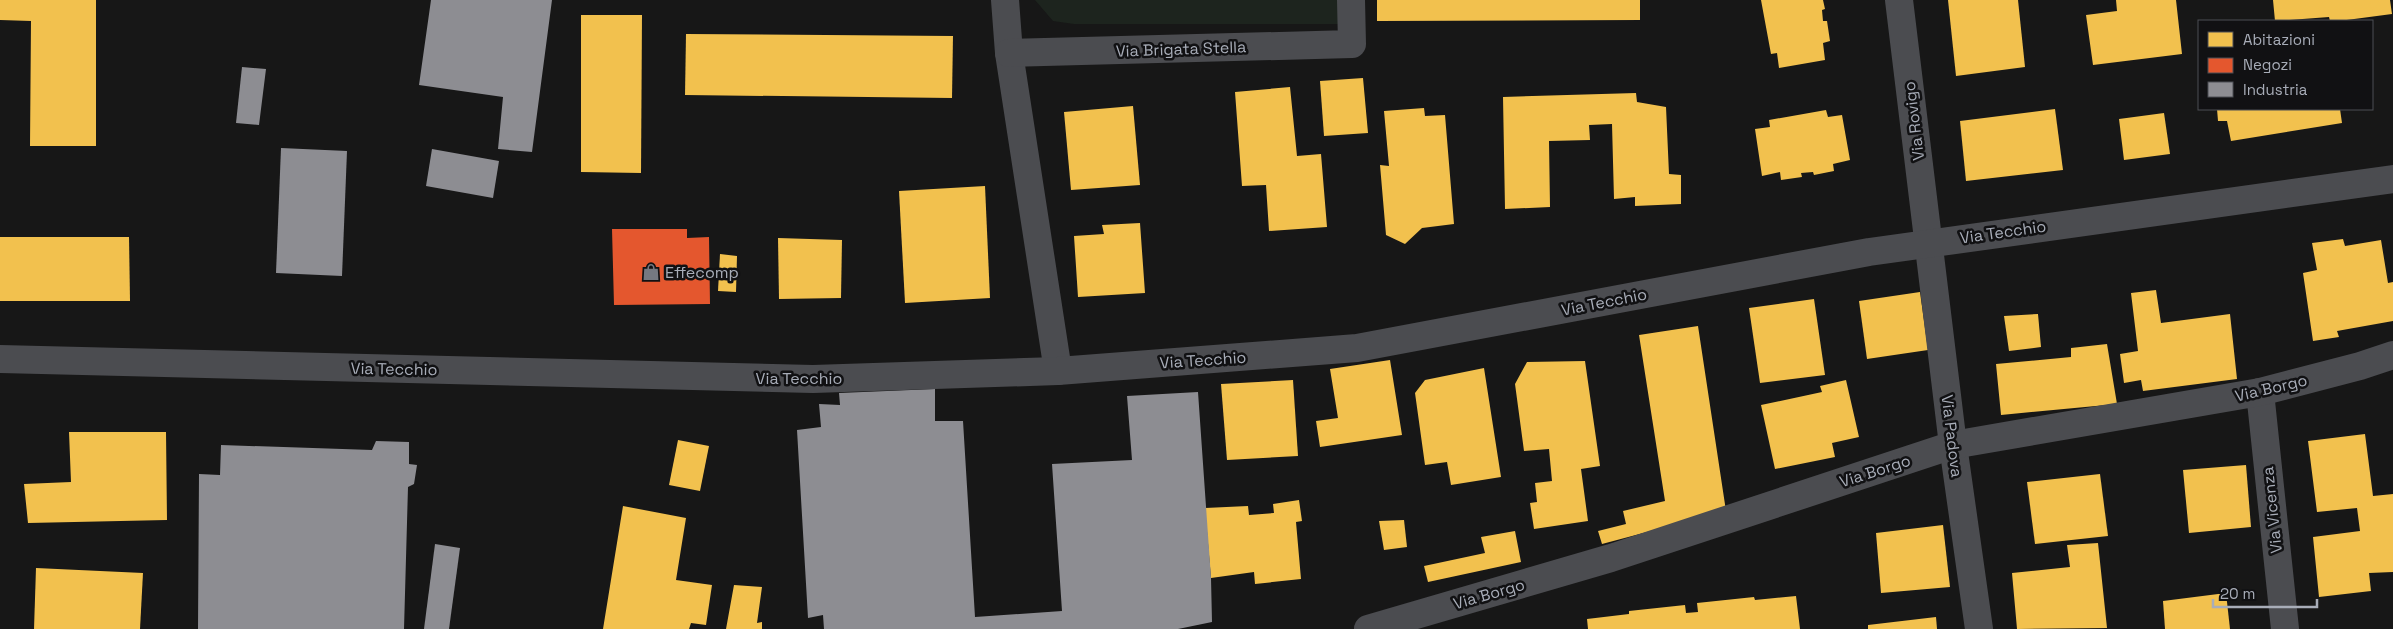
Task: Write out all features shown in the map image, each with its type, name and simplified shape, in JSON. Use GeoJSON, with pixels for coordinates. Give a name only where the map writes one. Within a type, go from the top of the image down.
{"type":"FeatureCollection","features":[{"type":"Feature","properties":{"kind":"street"},"geometry":{"type":"LineString","coordinates":[[1006,0],[1009,53],[1058,371]]}},
{"type":"Feature","properties":{"kind":"street","name":"Via Brigata Stella"},"geometry":{"type":"LineString","coordinates":[[1009,53],[1352,44],[1351,0]]}},
{"type":"Feature","properties":{"kind":"street","name":"Via Rovigo"},"geometry":{"type":"LineString","coordinates":[[1899,0],[1928,243]]}},
{"type":"Feature","properties":{"kind":"street","name":"Via Tecchio"},"geometry":{"type":"LineString","coordinates":[[0,359],[813,380],[1058,371],[1357,348],[1928,243],[2393,179]]}},
{"type":"Feature","properties":{"kind":"street","name":"Via Padova"},"geometry":{"type":"LineString","coordinates":[[1928,243],[1953,445],[1979,629]]}},
{"type":"Feature","properties":{"kind":"street","name":"Via Borgo"},"geometry":{"type":"LineString","coordinates":[[1368,629],[1611,558],[1953,445],[2260,392],[2360,366],[2393,355]]}},
{"type":"Feature","properties":{"kind":"street","name":"Via Vicenza"},"geometry":{"type":"LineString","coordinates":[[2260,392],[2285,629]]}},
{"type":"Feature","properties":{"kind":"shaded area"},"geometry":{"type":"Polygon","coordinates":[[[1035,0],[1341,0],[1341,24],[1074,24],[1053,21],[1035,0]]]}},
{"type":"Feature","properties":{"kind":"building: Abitazioni"},"geometry":{"type":"Polygon","coordinates":[[[0,0],[96,0],[96,146],[30,146],[31,21],[0,20],[0,0]]]}},
{"type":"Feature","properties":{"kind":"building: Abitazioni"},"geometry":{"type":"Polygon","coordinates":[[[1377,0],[1640,0],[1640,20],[1377,21],[1377,0]]]}},
{"type":"Feature","properties":{"kind":"building: Abitazioni"},"geometry":{"type":"Polygon","coordinates":[[[1761,0],[1823,0],[1825,9],[1822,10],[1823,21],[1827,21],[1830,41],[1823,43],[1825,60],[1779,68],[1777,53],[1771,54],[1761,0]]]}},
{"type":"Feature","properties":{"kind":"building: Abitazioni"},"geometry":{"type":"Polygon","coordinates":[[[1948,0],[2018,0],[2025,67],[1956,76],[1948,0]]]}},
{"type":"Feature","properties":{"kind":"building: Abitazioni"},"geometry":{"type":"Polygon","coordinates":[[[2116,0],[2176,0],[2182,54],[2093,65],[2086,15],[2117,11],[2116,0]]]}},
{"type":"Feature","properties":{"kind":"building: Abitazioni"},"geometry":{"type":"Polygon","coordinates":[[[2273,0],[2390,0],[2392,14],[2347,20],[2330,20],[2329,17],[2275,20],[2273,0]]]}},
{"type":"Feature","properties":{"kind":"building: Abitazioni"},"geometry":{"type":"Polygon","coordinates":[[[581,15],[642,15],[641,173],[581,172],[581,15]]]}},
{"type":"Feature","properties":{"kind":"building: Abitazioni"},"geometry":{"type":"Polygon","coordinates":[[[686,34],[953,36],[952,98],[685,95],[686,34]]]}},
{"type":"Feature","properties":{"kind":"building: Abitazioni"},"geometry":{"type":"Polygon","coordinates":[[[1363,78],[1368,133],[1324,136],[1320,81],[1363,78]]]}},
{"type":"Feature","properties":{"kind":"building: Abitazioni"},"geometry":{"type":"Polygon","coordinates":[[[1290,87],[1297,156],[1321,154],[1327,227],[1269,231],[1266,185],[1242,186],[1235,92],[1290,87]]]}},
{"type":"Feature","properties":{"kind":"building: Abitazioni"},"geometry":{"type":"Polygon","coordinates":[[[1636,93],[1637,102],[1666,107],[1669,174],[1681,175],[1681,204],[1635,206],[1635,197],[1614,199],[1612,124],[1589,125],[1590,140],[1549,141],[1550,207],[1505,209],[1503,97],[1636,93]]]}},
{"type":"Feature","properties":{"kind":"building: Abitazioni"},"geometry":{"type":"Polygon","coordinates":[[[1133,106],[1140,185],[1071,190],[1064,112],[1133,106]]]}},
{"type":"Feature","properties":{"kind":"building: Abitazioni"},"geometry":{"type":"Polygon","coordinates":[[[1424,108],[1425,116],[1445,115],[1454,224],[1422,228],[1405,244],[1386,235],[1380,165],[1389,166],[1384,111],[1424,108]]]}},
{"type":"Feature","properties":{"kind":"building: Abitazioni"},"geometry":{"type":"Polygon","coordinates":[[[2055,109],[2063,170],[1966,181],[1960,121],[2055,109]]]}},
{"type":"Feature","properties":{"kind":"building: Abitazioni"},"geometry":{"type":"Polygon","coordinates":[[[1826,110],[1828,117],[1842,115],[1850,160],[1833,164],[1834,171],[1814,175],[1813,172],[1801,173],[1802,177],[1781,180],[1780,172],[1762,176],[1755,129],[1770,127],[1769,120],[1826,110]]]}},
{"type":"Feature","properties":{"kind":"building: Abitazioni"},"geometry":{"type":"Polygon","coordinates":[[[2217,110],[2340,110],[2342,123],[2231,141],[2227,121],[2218,121],[2217,110]]]}},
{"type":"Feature","properties":{"kind":"building: Abitazioni"},"geometry":{"type":"Polygon","coordinates":[[[2164,113],[2170,154],[2124,160],[2119,119],[2164,113]]]}},
{"type":"Feature","properties":{"kind":"building: Abitazioni"},"geometry":{"type":"Polygon","coordinates":[[[985,186],[990,298],[905,303],[899,191],[985,186]]]}},
{"type":"Feature","properties":{"kind":"building: Abitazioni"},"geometry":{"type":"Polygon","coordinates":[[[1140,223],[1145,293],[1078,297],[1074,236],[1104,234],[1102,225],[1140,223]]]}},
{"type":"Feature","properties":{"kind":"building: Abitazioni"},"geometry":{"type":"Polygon","coordinates":[[[0,237],[129,237],[130,301],[0,301],[0,237]]]}},
{"type":"Feature","properties":{"kind":"building: Abitazioni"},"geometry":{"type":"Polygon","coordinates":[[[778,238],[842,240],[841,298],[779,299],[778,238]]]}},
{"type":"Feature","properties":{"kind":"building: Abitazioni"},"geometry":{"type":"Polygon","coordinates":[[[2343,239],[2345,246],[2381,240],[2388,283],[2393,282],[2393,321],[2337,331],[2339,337],[2313,341],[2303,273],[2317,270],[2312,243],[2343,239]]]}},
{"type":"Feature","properties":{"kind":"building: Abitazioni"},"geometry":{"type":"Polygon","coordinates":[[[720,254],[737,256],[736,292],[718,291],[720,254]]]}},
{"type":"Feature","properties":{"kind":"building: Abitazioni"},"geometry":{"type":"Polygon","coordinates":[[[2156,290],[2161,323],[2230,314],[2237,379],[2143,391],[2141,380],[2124,383],[2120,354],[2138,351],[2131,293],[2156,290]]]}},
{"type":"Feature","properties":{"kind":"building: Abitazioni"},"geometry":{"type":"Polygon","coordinates":[[[1920,292],[1928,350],[1867,359],[1859,301],[1920,292]]]}},
{"type":"Feature","properties":{"kind":"building: Abitazioni"},"geometry":{"type":"Polygon","coordinates":[[[1814,299],[1825,375],[1760,383],[1749,308],[1814,299]]]}},
{"type":"Feature","properties":{"kind":"building: Abitazioni"},"geometry":{"type":"Polygon","coordinates":[[[2038,314],[2041,347],[2009,351],[2004,316],[2038,314]]]}},
{"type":"Feature","properties":{"kind":"building: Abitazioni"},"geometry":{"type":"Polygon","coordinates":[[[1698,326],[1726,511],[1602,544],[1598,531],[1626,524],[1623,511],[1665,501],[1639,335],[1698,326]]]}},
{"type":"Feature","properties":{"kind":"building: Abitazioni"},"geometry":{"type":"Polygon","coordinates":[[[2107,344],[2117,404],[2001,415],[1996,364],[2071,357],[2071,348],[2107,344]]]}},
{"type":"Feature","properties":{"kind":"building: Abitazioni"},"geometry":{"type":"Polygon","coordinates":[[[1390,360],[1402,435],[1320,447],[1316,421],[1338,418],[1330,369],[1390,360]]]}},
{"type":"Feature","properties":{"kind":"building: Abitazioni"},"geometry":{"type":"Polygon","coordinates":[[[1585,361],[1600,466],[1581,469],[1588,521],[1534,529],[1530,503],[1537,502],[1535,483],[1552,481],[1549,449],[1524,451],[1515,384],[1527,362],[1585,361]]]}},
{"type":"Feature","properties":{"kind":"building: Abitazioni"},"geometry":{"type":"Polygon","coordinates":[[[1484,368],[1501,477],[1451,485],[1447,462],[1425,465],[1415,393],[1425,380],[1484,368]]]}},
{"type":"Feature","properties":{"kind":"building: Abitazioni"},"geometry":{"type":"Polygon","coordinates":[[[1293,380],[1298,456],[1227,460],[1221,384],[1293,380]]]}},
{"type":"Feature","properties":{"kind":"building: Abitazioni"},"geometry":{"type":"Polygon","coordinates":[[[1846,380],[1859,437],[1832,443],[1835,457],[1775,469],[1761,405],[1822,392],[1820,386],[1846,380]]]}},
{"type":"Feature","properties":{"kind":"building: Abitazioni"},"geometry":{"type":"Polygon","coordinates":[[[69,432],[166,432],[167,520],[28,523],[24,484],[71,482],[69,432]]]}},
{"type":"Feature","properties":{"kind":"building: Abitazioni"},"geometry":{"type":"Polygon","coordinates":[[[2365,434],[2373,496],[2393,494],[2393,572],[2369,573],[2371,591],[2319,597],[2313,537],[2360,531],[2357,508],[2317,512],[2308,441],[2365,434]]]}},
{"type":"Feature","properties":{"kind":"building: Abitazioni"},"geometry":{"type":"Polygon","coordinates":[[[678,440],[709,446],[700,491],[669,485],[678,440]]]}},
{"type":"Feature","properties":{"kind":"building: Abitazioni"},"geometry":{"type":"Polygon","coordinates":[[[2246,465],[2251,527],[2189,533],[2183,470],[2246,465]]]}},
{"type":"Feature","properties":{"kind":"building: Abitazioni"},"geometry":{"type":"Polygon","coordinates":[[[2100,474],[2108,536],[2035,544],[2027,482],[2100,474]]]}},
{"type":"Feature","properties":{"kind":"building: Abitazioni"},"geometry":{"type":"Polygon","coordinates":[[[1299,500],[1302,521],[1296,522],[1301,579],[1255,584],[1254,572],[1211,578],[1205,508],[1248,506],[1249,515],[1274,513],[1273,504],[1299,500]]]}},
{"type":"Feature","properties":{"kind":"building: Abitazioni"},"geometry":{"type":"Polygon","coordinates":[[[623,506],[686,518],[676,580],[712,585],[706,625],[691,623],[689,629],[603,629],[623,506]]]}},
{"type":"Feature","properties":{"kind":"building: Abitazioni"},"geometry":{"type":"Polygon","coordinates":[[[1404,520],[1407,547],[1384,550],[1379,521],[1404,520]]]}},
{"type":"Feature","properties":{"kind":"building: Abitazioni"},"geometry":{"type":"Polygon","coordinates":[[[1943,525],[1950,587],[1881,593],[1876,533],[1943,525]]]}},
{"type":"Feature","properties":{"kind":"building: Abitazioni"},"geometry":{"type":"Polygon","coordinates":[[[1515,531],[1521,562],[1428,582],[1424,566],[1485,553],[1481,537],[1515,531]]]}},
{"type":"Feature","properties":{"kind":"building: Abitazioni"},"geometry":{"type":"Polygon","coordinates":[[[2098,543],[2107,628],[2017,629],[2012,573],[2070,567],[2067,545],[2098,543]]]}},
{"type":"Feature","properties":{"kind":"building: Abitazioni"},"geometry":{"type":"Polygon","coordinates":[[[36,568],[143,573],[140,629],[34,629],[36,568]]]}},
{"type":"Feature","properties":{"kind":"building: Abitazioni"},"geometry":{"type":"Polygon","coordinates":[[[734,585],[762,587],[757,623],[762,622],[762,629],[726,629],[734,585]]]}},
{"type":"Feature","properties":{"kind":"building: Abitazioni"},"geometry":{"type":"Polygon","coordinates":[[[2226,593],[2230,629],[2165,629],[2163,601],[2226,593]]]}},
{"type":"Feature","properties":{"kind":"building: Abitazioni"},"geometry":{"type":"Polygon","coordinates":[[[1796,596],[1800,629],[1588,629],[1587,619],[1629,614],[1629,611],[1685,605],[1686,613],[1698,612],[1697,603],[1754,597],[1755,600],[1796,596]]]}},
{"type":"Feature","properties":{"kind":"building: Abitazioni"},"geometry":{"type":"Polygon","coordinates":[[[1936,617],[1937,629],[1868,629],[1868,625],[1936,617]]]}},
{"type":"Feature","properties":{"kind":"building: Negozi"},"geometry":{"type":"Polygon","coordinates":[[[612,229],[687,229],[687,238],[709,237],[710,304],[614,305],[612,229]]]}},
{"type":"Feature","properties":{"kind":"building: Industria"},"geometry":{"type":"Polygon","coordinates":[[[431,0],[552,0],[532,152],[498,149],[503,97],[419,85],[431,0]]]}},
{"type":"Feature","properties":{"kind":"building: Industria"},"geometry":{"type":"Polygon","coordinates":[[[242,67],[266,69],[259,125],[236,123],[242,67]]]}},
{"type":"Feature","properties":{"kind":"building: Industria"},"geometry":{"type":"Polygon","coordinates":[[[281,148],[347,151],[342,276],[276,273],[281,148]]]}},
{"type":"Feature","properties":{"kind":"building: Industria"},"geometry":{"type":"Polygon","coordinates":[[[432,149],[499,161],[493,198],[426,186],[432,149]]]}},
{"type":"Feature","properties":{"kind":"building: Industria"},"geometry":{"type":"Polygon","coordinates":[[[935,389],[935,421],[963,421],[975,617],[1062,611],[1052,464],[1132,460],[1127,396],[1198,392],[1211,578],[1212,622],[1178,629],[824,629],[823,615],[808,618],[797,430],[821,427],[819,404],[840,405],[839,393],[935,389]]]}},
{"type":"Feature","properties":{"kind":"building: Industria"},"geometry":{"type":"Polygon","coordinates":[[[376,441],[409,442],[409,464],[417,465],[414,484],[408,487],[404,629],[198,629],[199,474],[220,475],[221,445],[372,450],[376,441]]]}},
{"type":"Feature","properties":{"kind":"building: Industria"},"geometry":{"type":"Polygon","coordinates":[[[435,544],[460,548],[449,629],[424,629],[435,544]]]}},
{"type":"Feature","properties":{"kind":"place","name":"Effecomp"},"geometry":{"type":"Point","coordinates":[651,272]}}]}
